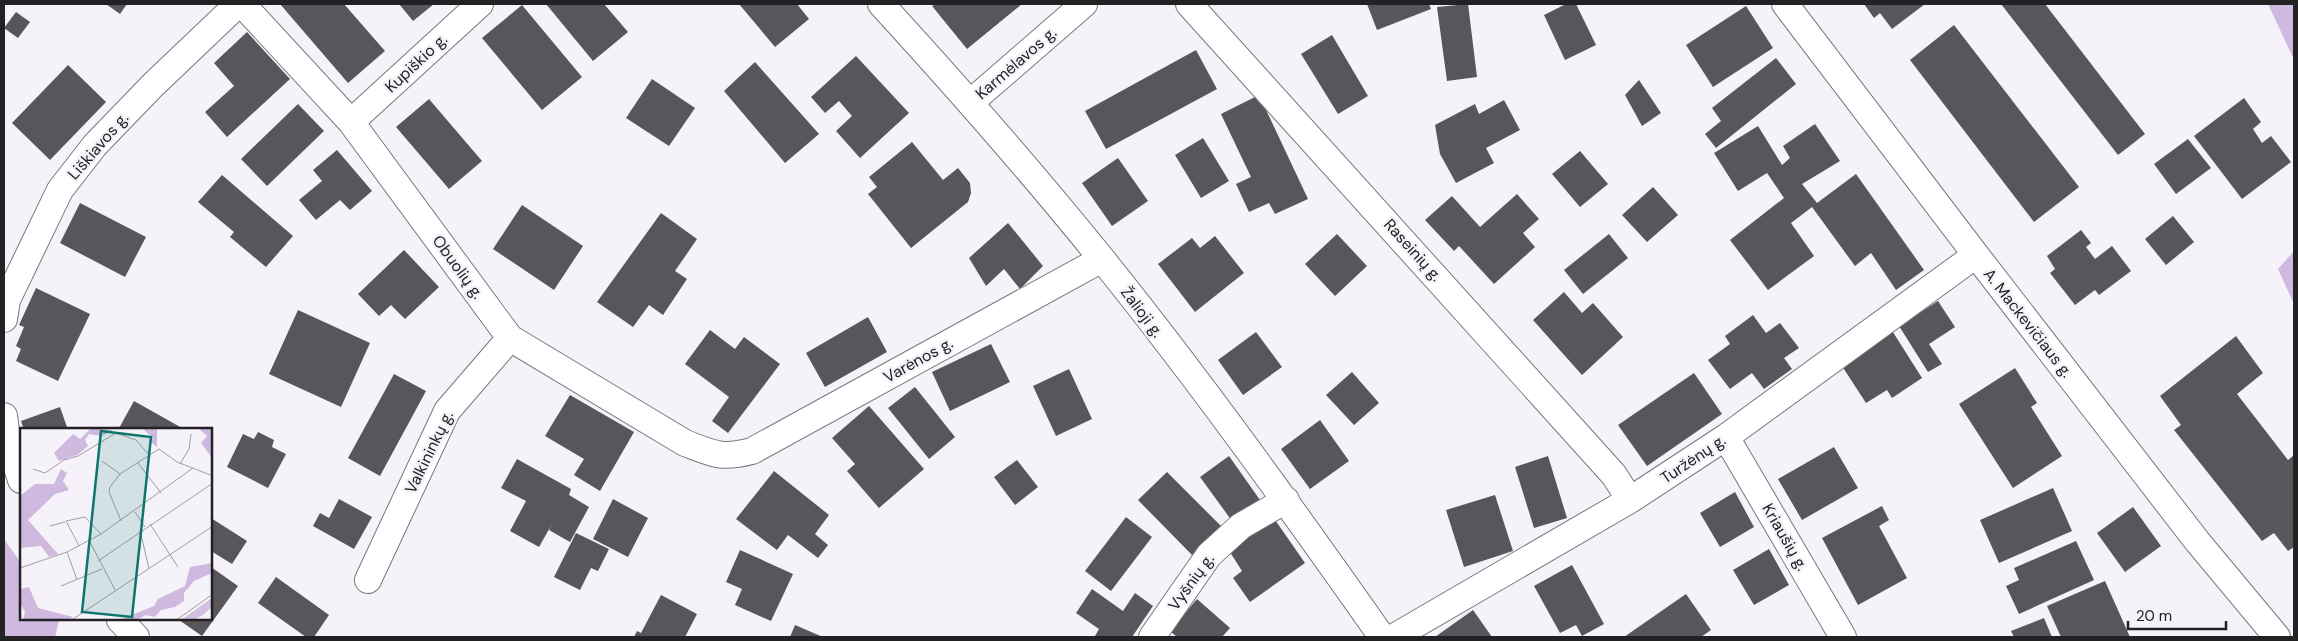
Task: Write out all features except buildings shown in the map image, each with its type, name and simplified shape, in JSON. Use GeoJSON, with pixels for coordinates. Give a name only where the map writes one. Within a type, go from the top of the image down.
{"type":"FeatureCollection","features":[{"type":"Feature","properties":{"kind":"street","name":"Obuolių g."},"geometry":{"type":"LineString","coordinates":[[240,4],[351,122],[510,338],[685,443],[713,454],[732,456]]}},
{"type":"Feature","properties":{"kind":"street","name":"Liškiavos g."},"geometry":{"type":"LineString","coordinates":[[4,319],[7,300],[60,190],[95,145],[153,86],[240,4]]}},
{"type":"Feature","properties":{"kind":"street","name":"Kupiškio g."},"geometry":{"type":"LineString","coordinates":[[351,122],[480,4]]}},
{"type":"Feature","properties":{"kind":"street","name":"Žalioji g."},"geometry":{"type":"LineString","coordinates":[[881,4],[971,102],[1102,259],[1286,500],[1382,637]]}},
{"type":"Feature","properties":{"kind":"street","name":"Karmėlavos g."},"geometry":{"type":"LineString","coordinates":[[971,102],[1084,4]]}},
{"type":"Feature","properties":{"kind":"street","name":"A. Mackevičiaus g."},"geometry":{"type":"LineString","coordinates":[[1785,4],[2197,541],[2277,637]]}},
{"type":"Feature","properties":{"kind":"street","name":"Raseinių g."},"geometry":{"type":"LineString","coordinates":[[1195,5],[1614,475],[1630,500]]}},
{"type":"Feature","properties":{"kind":"street","name":"Turžėnų g."},"geometry":{"type":"LineString","coordinates":[[1394,637],[1630,500],[1726,437],[1976,255]]}},
{"type":"Feature","properties":{"kind":"street","name":"Varėnos g."},"geometry":{"type":"LineString","coordinates":[[732,456],[752,451],[1102,259]]}},
{"type":"Feature","properties":{"kind":"street","name":"Valkininkų g."},"geometry":{"type":"LineString","coordinates":[[368,580],[447,411],[510,338]]}},
{"type":"Feature","properties":{"kind":"street"},"geometry":{"type":"LineString","coordinates":[[4,416],[7,437],[20,477]]}},
{"type":"Feature","properties":{"kind":"street","name":"Kriaušių g."},"geometry":{"type":"LineString","coordinates":[[1726,437],[1843,637]]}},
{"type":"Feature","properties":{"kind":"street","name":"Vyšnių g."},"geometry":{"type":"LineString","coordinates":[[1152,637],[1209,554],[1241,526],[1286,500]]}},
{"type":"Feature","properties":{"kind":"street"},"geometry":{"type":"LineString","coordinates":[[121,621],[136,637]]}},
{"type":"Feature","properties":{"kind":"shaded area"},"geometry":{"type":"Polygon","coordinates":[[[2268,4],[2294,4],[2294,60],[2268,4]]]}},
{"type":"Feature","properties":{"kind":"shaded area"},"geometry":{"type":"Polygon","coordinates":[[[2294,251],[2294,304],[2278,269],[2294,251]]]}},
{"type":"Feature","properties":{"kind":"shaded area"},"geometry":{"type":"Polygon","coordinates":[[[4,539],[20,562],[20,621],[59,621],[55,637],[4,637],[4,539]]]}}]}
